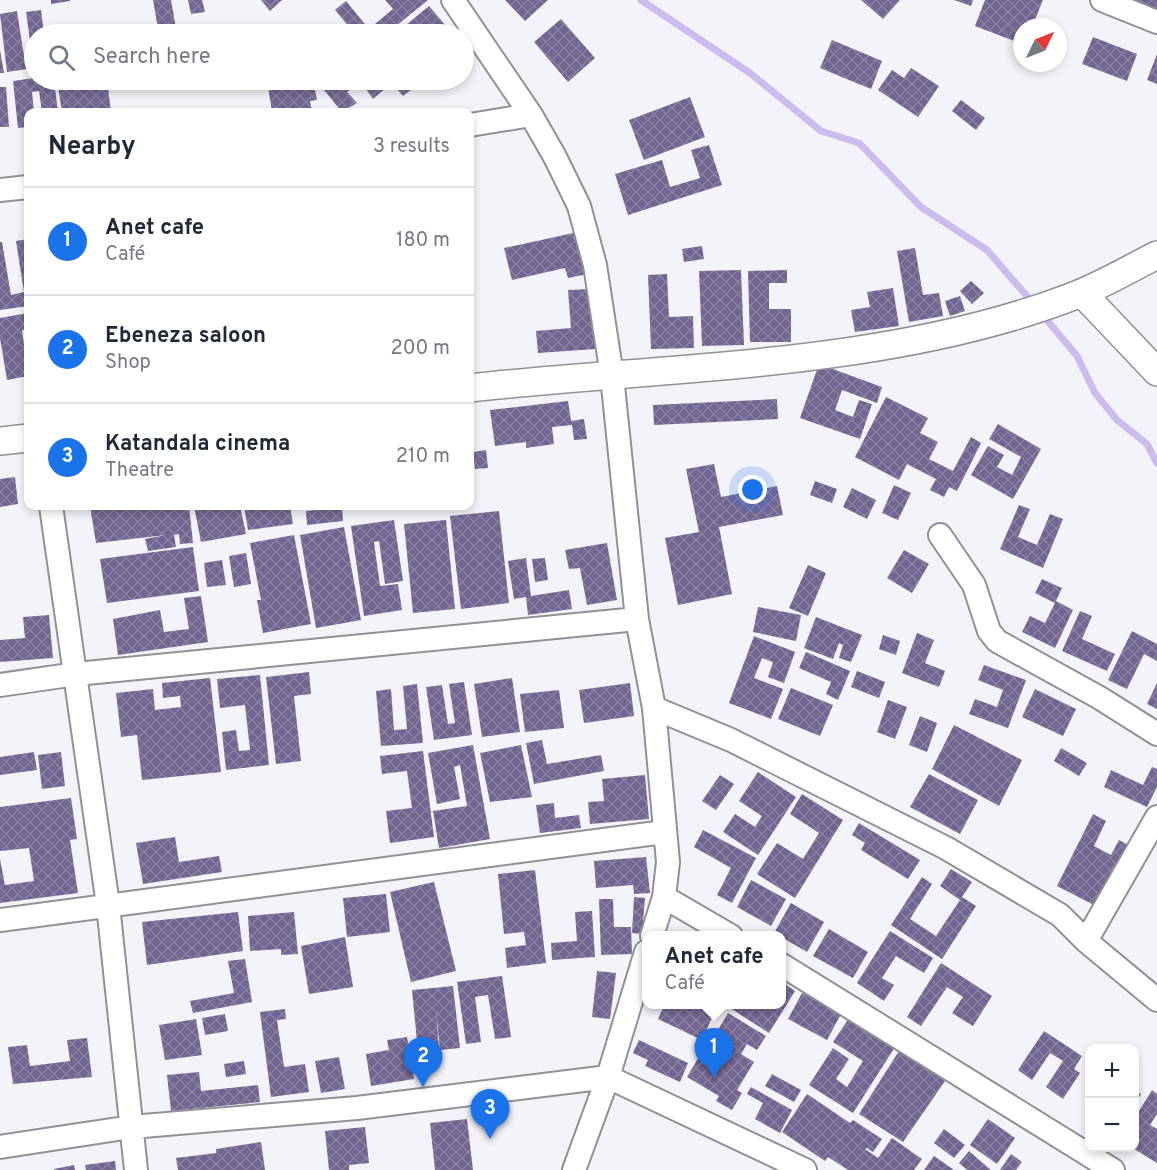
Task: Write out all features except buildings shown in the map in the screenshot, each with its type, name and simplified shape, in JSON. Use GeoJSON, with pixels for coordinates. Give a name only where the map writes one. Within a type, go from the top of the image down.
{"type":"FeatureCollection","features":[{"type":"Feature","properties":{"kind":"street"},"geometry":{"type":"LineString","coordinates":[[453,0],[469,24]]}},
{"type":"Feature","properties":{"kind":"street"},"geometry":{"type":"LineString","coordinates":[[1102,0],[1157,22]]}},
{"type":"Feature","properties":{"kind":"street"},"geometry":{"type":"LineString","coordinates":[[474,31],[531,115],[579,206],[595,265],[612,376],[637,619],[654,708],[668,862],[664,897],[654,931]]}},
{"type":"Feature","properties":{"kind":"street"},"geometry":{"type":"LineString","coordinates":[[474,124],[531,115]]}},
{"type":"Feature","properties":{"kind":"street"},"geometry":{"type":"LineString","coordinates":[[0,190],[24,187]]}},
{"type":"Feature","properties":{"kind":"street"},"geometry":{"type":"LineString","coordinates":[[474,388],[726,366],[901,342],[1051,304],[1082,293],[1157,255]]}},
{"type":"Feature","properties":{"kind":"street"},"geometry":{"type":"LineString","coordinates":[[1082,293],[1157,372]]}},
{"type":"Feature","properties":{"kind":"street"},"geometry":{"type":"LineString","coordinates":[[0,441],[24,438]]}},
{"type":"Feature","properties":{"kind":"street"},"geometry":{"type":"LineString","coordinates":[[52,510],[108,905],[136,1170]]}},
{"type":"Feature","properties":{"kind":"street"},"geometry":{"type":"LineString","coordinates":[[940,535],[974,585],[989,631],[997,641],[1090,692],[1157,734]]}},
{"type":"Feature","properties":{"kind":"street"},"geometry":{"type":"LineString","coordinates":[[0,685],[76,674],[637,619]]}},
{"type":"Feature","properties":{"kind":"street"},"geometry":{"type":"LineString","coordinates":[[654,708],[731,740],[946,849],[1060,915],[1086,941],[1157,1000]]}},
{"type":"Feature","properties":{"kind":"street"},"geometry":{"type":"LineString","coordinates":[[1086,941],[1157,817]]}},
{"type":"Feature","properties":{"kind":"street"},"geometry":{"type":"LineString","coordinates":[[0,920],[664,832]]}},
{"type":"Feature","properties":{"kind":"street"},"geometry":{"type":"LineString","coordinates":[[664,897],[722,931]]}},
{"type":"Feature","properties":{"kind":"street"},"geometry":{"type":"LineString","coordinates":[[574,1170],[608,1077],[642,965]]}},
{"type":"Feature","properties":{"kind":"street"},"geometry":{"type":"LineString","coordinates":[[786,967],[1113,1170]]}},
{"type":"Feature","properties":{"kind":"street"},"geometry":{"type":"LineString","coordinates":[[0,1147],[131,1127],[357,1108],[608,1077],[804,1170]]}},
{"type":"Feature","properties":{"kind":"waterway"},"geometry":{"type":"LineString","coordinates":[[641,0],[750,73],[821,131],[859,143],[921,207],[987,250],[1032,302]]}},
{"type":"Feature","properties":{"kind":"waterway"},"geometry":{"type":"LineString","coordinates":[[1041,313],[1077,356],[1095,393],[1117,420],[1147,444],[1157,463]]}},
{"type":"Feature","properties":{"kind":"place","name":"Anet cafe"},"geometry":{"type":"Point","coordinates":[714,1078]}},
{"type":"Feature","properties":{"kind":"place","name":"Ebeneza saloon"},"geometry":{"type":"Point","coordinates":[423,1087]}},
{"type":"Feature","properties":{"kind":"place","name":"Katandala cinema"},"geometry":{"type":"Point","coordinates":[490,1139]}}]}
